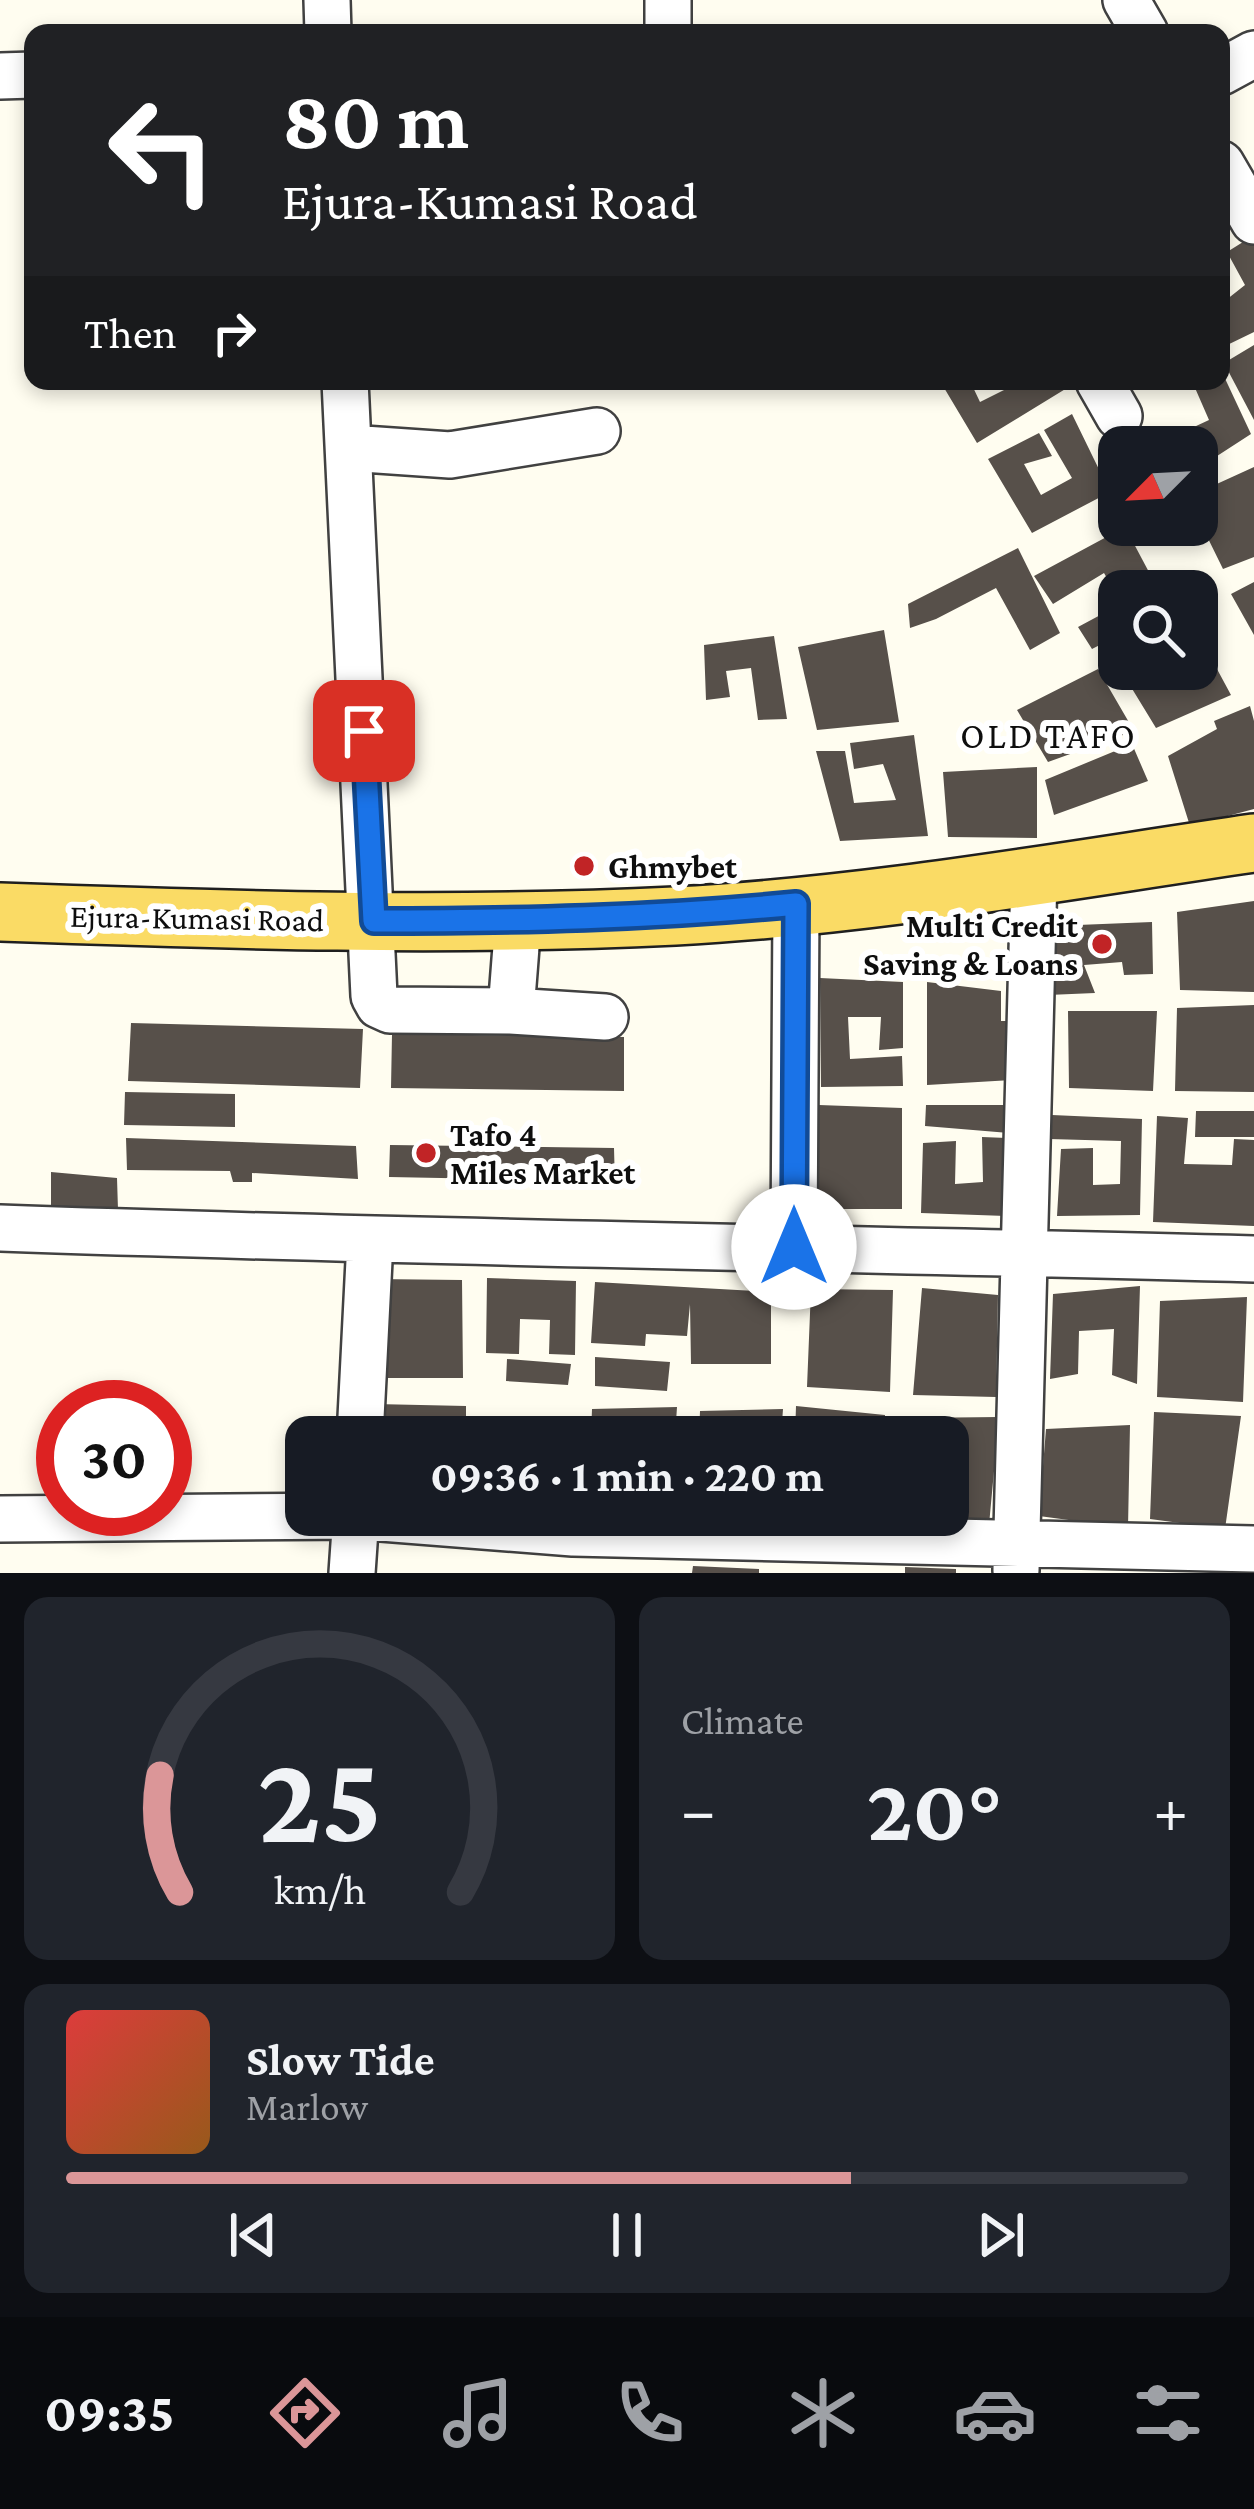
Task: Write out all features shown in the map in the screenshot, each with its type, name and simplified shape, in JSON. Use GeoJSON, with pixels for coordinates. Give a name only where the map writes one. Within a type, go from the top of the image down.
{"type":"FeatureCollection","features":[{"type":"Feature","properties":{"kind":"main road","name":"Ejura-Kumasi Road"},"geometry":{"type":"LineString","coordinates":[[0,912],[374,921],[679,916],[1034,875],[1254,843]]}},
{"type":"Feature","properties":{"kind":"street"},"geometry":{"type":"LineString","coordinates":[[1230,180],[1254,221]]}},
{"type":"Feature","properties":{"kind":"street"},"geometry":{"type":"LineString","coordinates":[[346,390],[374,996],[390,1010],[605,1017]]}},
{"type":"Feature","properties":{"kind":"street"},"geometry":{"type":"LineString","coordinates":[[349,448],[450,455],[597,431]]}},
{"type":"Feature","properties":{"kind":"street"},"geometry":{"type":"LineString","coordinates":[[1017,1558],[1034,875]]}},
{"type":"Feature","properties":{"kind":"street"},"geometry":{"type":"LineString","coordinates":[[794,1247],[796,904]]}},
{"type":"Feature","properties":{"kind":"street"},"geometry":{"type":"LineString","coordinates":[[511,1011],[518,921]]}},
{"type":"Feature","properties":{"kind":"street"},"geometry":{"type":"LineString","coordinates":[[0,1228],[370,1241],[1254,1259]]}},
{"type":"Feature","properties":{"kind":"street"},"geometry":{"type":"LineString","coordinates":[[361,1416],[370,1241]]}},
{"type":"Feature","properties":{"kind":"street"},"geometry":{"type":"LineString","coordinates":[[0,1519],[285,1517]]}},
{"type":"Feature","properties":{"kind":"street"},"geometry":{"type":"LineString","coordinates":[[352,1573],[355,1536]]}},
{"type":"Feature","properties":{"kind":"street"},"geometry":{"type":"LineString","coordinates":[[473,1536],[572,1553],[1017,1558],[1254,1549]]}},
{"type":"Feature","properties":{"kind":"building"},"geometry":{"type":"Polygon","coordinates":[[[1251,237],[1254,242],[1254,332],[1230,344],[1230,297],[1245,285],[1230,250],[1251,237]]]}},
{"type":"Feature","properties":{"kind":"building"},"geometry":{"type":"Polygon","coordinates":[[[1254,345],[1254,420],[1230,374],[1230,359],[1254,345]]]}},
{"type":"Feature","properties":{"kind":"building"},"geometry":{"type":"Polygon","coordinates":[[[1230,389],[1251,434],[1218,455],[1218,426],[1196,426],[1209,420],[1196,390],[1230,389]]]}},
{"type":"Feature","properties":{"kind":"building"},"geometry":{"type":"Polygon","coordinates":[[[945,390],[974,390],[980,402],[1004,390],[1064,390],[977,443],[945,390]]]}},
{"type":"Feature","properties":{"kind":"building"},"geometry":{"type":"Polygon","coordinates":[[[1072,414],[1098,467],[1098,498],[1032,533],[988,459],[1039,433],[1052,456],[1024,464],[1041,495],[1072,478],[1044,430],[1072,414]]]}},
{"type":"Feature","properties":{"kind":"building"},"geometry":{"type":"Polygon","coordinates":[[[1254,467],[1254,557],[1223,569],[1212,546],[1218,546],[1218,483],[1254,467]]]}},
{"type":"Feature","properties":{"kind":"building"},"geometry":{"type":"Polygon","coordinates":[[[1098,542],[1098,546],[1135,546],[1148,570],[1098,570],[1098,577],[1053,604],[1034,576],[1098,542]]]}},
{"type":"Feature","properties":{"kind":"building"},"geometry":{"type":"Polygon","coordinates":[[[1018,548],[1060,633],[1030,650],[996,588],[910,628],[908,604],[1018,548]]]}},
{"type":"Feature","properties":{"kind":"building"},"geometry":{"type":"Polygon","coordinates":[[[1254,582],[1254,635],[1231,594],[1254,582]]]}},
{"type":"Feature","properties":{"kind":"building"},"geometry":{"type":"Polygon","coordinates":[[[1098,616],[1098,646],[1092,649],[1078,627],[1098,616]]]}},
{"type":"Feature","properties":{"kind":"building"},"geometry":{"type":"Polygon","coordinates":[[[884,630],[899,722],[817,730],[798,647],[884,630]]]}},
{"type":"Feature","properties":{"kind":"building"},"geometry":{"type":"Polygon","coordinates":[[[774,636],[787,719],[758,720],[751,668],[726,671],[730,697],[706,700],[704,645],[774,636]]]}},
{"type":"Feature","properties":{"kind":"building"},"geometry":{"type":"Polygon","coordinates":[[[1098,669],[1098,690],[1110,690],[1134,731],[1048,762],[1017,710],[1098,669]]]}},
{"type":"Feature","properties":{"kind":"building"},"geometry":{"type":"Polygon","coordinates":[[[1218,671],[1231,695],[1156,728],[1133,690],[1218,690],[1218,671]]]}},
{"type":"Feature","properties":{"kind":"building"},"geometry":{"type":"Polygon","coordinates":[[[1250,706],[1254,809],[1190,826],[1168,756],[1217,729],[1214,721],[1250,706]]]}},
{"type":"Feature","properties":{"kind":"building"},"geometry":{"type":"Polygon","coordinates":[[[914,735],[928,836],[840,841],[816,751],[845,751],[854,803],[896,800],[883,764],[854,769],[850,743],[914,735]]]}},
{"type":"Feature","properties":{"kind":"building"},"geometry":{"type":"Polygon","coordinates":[[[1132,744],[1148,781],[1054,815],[1045,780],[1132,744]]]}},
{"type":"Feature","properties":{"kind":"building"},"geometry":{"type":"Polygon","coordinates":[[[1037,767],[1037,838],[948,837],[943,772],[1037,767]]]}},
{"type":"Feature","properties":{"kind":"building"},"geometry":{"type":"Polygon","coordinates":[[[1254,901],[1254,992],[1180,990],[1177,912],[1254,901]]]}},
{"type":"Feature","properties":{"kind":"building","name":"Multi Credit Saving & Loans"},"geometry":{"type":"Polygon","coordinates":[[[1152,922],[1153,974],[1124,975],[1122,962],[1084,965],[1095,993],[1048,995],[1053,926],[1152,922]]]}},
{"type":"Feature","properties":{"kind":"building"},"geometry":{"type":"Polygon","coordinates":[[[820,978],[903,982],[903,1048],[879,1050],[881,1017],[848,1017],[850,1059],[902,1056],[903,1086],[821,1087],[820,978]]]}},
{"type":"Feature","properties":{"kind":"building"},"geometry":{"type":"Polygon","coordinates":[[[927,982],[1001,991],[1001,1021],[1018,1021],[1012,1080],[927,1085],[927,982]]]}},
{"type":"Feature","properties":{"kind":"building"},"geometry":{"type":"Polygon","coordinates":[[[1254,1005],[1254,1092],[1175,1091],[1177,1008],[1254,1005]]]}},
{"type":"Feature","properties":{"kind":"building"},"geometry":{"type":"Polygon","coordinates":[[[1068,1011],[1157,1011],[1153,1091],[1069,1088],[1068,1011]]]}},
{"type":"Feature","properties":{"kind":"building"},"geometry":{"type":"Polygon","coordinates":[[[131,1023],[363,1029],[360,1088],[128,1081],[131,1023]]]}},
{"type":"Feature","properties":{"kind":"building"},"geometry":{"type":"Polygon","coordinates":[[[392,1034],[624,1037],[624,1091],[391,1088],[392,1034]]]}},
{"type":"Feature","properties":{"kind":"building"},"geometry":{"type":"Polygon","coordinates":[[[125,1092],[235,1094],[235,1127],[124,1125],[125,1092]]]}},
{"type":"Feature","properties":{"kind":"building"},"geometry":{"type":"Polygon","coordinates":[[[819,1105],[902,1108],[902,1209],[817,1209],[819,1105]]]}},
{"type":"Feature","properties":{"kind":"building"},"geometry":{"type":"Polygon","coordinates":[[[926,1105],[1011,1105],[1009,1133],[925,1126],[926,1105]]]}},
{"type":"Feature","properties":{"kind":"building"},"geometry":{"type":"Polygon","coordinates":[[[1196,1111],[1254,1111],[1254,1137],[1195,1137],[1196,1111]]]}},
{"type":"Feature","properties":{"kind":"building"},"geometry":{"type":"Polygon","coordinates":[[[1052,1115],[1142,1119],[1140,1215],[1057,1216],[1061,1149],[1093,1148],[1093,1185],[1120,1184],[1121,1141],[1049,1139],[1052,1115]]]}},
{"type":"Feature","properties":{"kind":"building"},"geometry":{"type":"Polygon","coordinates":[[[1157,1116],[1188,1118],[1184,1164],[1232,1165],[1234,1139],[1254,1140],[1254,1226],[1153,1222],[1157,1116]]]}},
{"type":"Feature","properties":{"kind":"building"},"geometry":{"type":"Polygon","coordinates":[[[982,1137],[1007,1138],[1006,1216],[921,1213],[923,1143],[956,1141],[955,1184],[983,1182],[982,1137]]]}},
{"type":"Feature","properties":{"kind":"building"},"geometry":{"type":"Polygon","coordinates":[[[126,1138],[356,1146],[358,1179],[252,1173],[252,1182],[233,1182],[230,1171],[127,1170],[126,1138]]]}},
{"type":"Feature","properties":{"kind":"building"},"geometry":{"type":"Polygon","coordinates":[[[390,1145],[614,1148],[615,1185],[517,1179],[515,1185],[494,1185],[493,1179],[389,1177],[390,1145]]]}},
{"type":"Feature","properties":{"kind":"building"},"geometry":{"type":"Polygon","coordinates":[[[51,1172],[117,1178],[118,1210],[51,1211],[51,1172]]]}},
{"type":"Feature","properties":{"kind":"building"},"geometry":{"type":"Polygon","coordinates":[[[487,1278],[576,1281],[575,1355],[549,1354],[550,1320],[520,1319],[519,1354],[486,1353],[487,1278]]]}},
{"type":"Feature","properties":{"kind":"building"},"geometry":{"type":"Polygon","coordinates":[[[375,1279],[462,1280],[463,1378],[375,1378],[375,1279]]]}},
{"type":"Feature","properties":{"kind":"building"},"geometry":{"type":"Polygon","coordinates":[[[595,1282],[771,1292],[771,1364],[691,1364],[690,1304],[687,1336],[646,1334],[645,1346],[591,1343],[595,1282]]]}},
{"type":"Feature","properties":{"kind":"building"},"geometry":{"type":"Polygon","coordinates":[[[1140,1286],[1137,1384],[1112,1375],[1114,1329],[1079,1331],[1078,1374],[1050,1379],[1053,1294],[1140,1286]]]}},
{"type":"Feature","properties":{"kind":"building"},"geometry":{"type":"Polygon","coordinates":[[[922,1288],[998,1295],[996,1397],[913,1395],[922,1288]]]}},
{"type":"Feature","properties":{"kind":"building"},"geometry":{"type":"Polygon","coordinates":[[[811,1289],[893,1290],[890,1392],[807,1387],[811,1289]]]}},
{"type":"Feature","properties":{"kind":"building"},"geometry":{"type":"Polygon","coordinates":[[[1247,1297],[1243,1402],[1157,1397],[1160,1301],[1247,1297]]]}},
{"type":"Feature","properties":{"kind":"building"},"geometry":{"type":"Polygon","coordinates":[[[595,1357],[670,1362],[667,1391],[595,1386],[595,1357]]]}},
{"type":"Feature","properties":{"kind":"building"},"geometry":{"type":"Polygon","coordinates":[[[507,1359],[571,1364],[568,1385],[506,1381],[507,1359]]]}},
{"type":"Feature","properties":{"kind":"building"},"geometry":{"type":"Polygon","coordinates":[[[375,1404],[466,1406],[466,1416],[375,1416],[375,1404]]]}},
{"type":"Feature","properties":{"kind":"building"},"geometry":{"type":"Polygon","coordinates":[[[796,1406],[885,1415],[885,1416],[796,1416],[796,1406]]]}},
{"type":"Feature","properties":{"kind":"building"},"geometry":{"type":"Polygon","coordinates":[[[677,1407],[676,1416],[592,1416],[592,1409],[677,1407]]]}},
{"type":"Feature","properties":{"kind":"building"},"geometry":{"type":"Polygon","coordinates":[[[783,1409],[782,1416],[700,1416],[700,1411],[783,1409]]]}},
{"type":"Feature","properties":{"kind":"building"},"geometry":{"type":"Polygon","coordinates":[[[1154,1412],[1241,1416],[1225,1529],[1150,1519],[1154,1412]]]}},
{"type":"Feature","properties":{"kind":"building"},"geometry":{"type":"Polygon","coordinates":[[[969,1417],[999,1417],[989,1525],[969,1525],[969,1417]]]}},
{"type":"Feature","properties":{"kind":"building"},"geometry":{"type":"Polygon","coordinates":[[[1130,1425],[1128,1528],[1039,1516],[1046,1429],[1130,1425]]]}},
{"type":"Feature","properties":{"kind":"building"},"geometry":{"type":"Polygon","coordinates":[[[693,1566],[759,1569],[759,1573],[692,1573],[693,1566]]]}},
{"type":"Feature","properties":{"kind":"building"},"geometry":{"type":"Polygon","coordinates":[[[905,1567],[956,1569],[956,1573],[905,1573],[905,1567]]]}},
{"type":"Feature","properties":{"kind":"place","name":"Ghmybet"},"geometry":{"type":"Point","coordinates":[584,866]}},
{"type":"Feature","properties":{"kind":"place","name":"Multi Credit Saving & Loans"},"geometry":{"type":"Point","coordinates":[1102,944]}},
{"type":"Feature","properties":{"kind":"place","name":"Tafo 4 Miles Market"},"geometry":{"type":"Point","coordinates":[426,1153]}},
{"type":"Feature","properties":{"kind":"district","name":"OLD TAFO"},"geometry":{"type":"Point","coordinates":[1049,735]}},
{"type":"Feature","properties":{"kind":"route"},"geometry":{"type":"LineString","coordinates":[[364,731],[374,921],[679,916],[796,904],[794,1247]]}}]}
